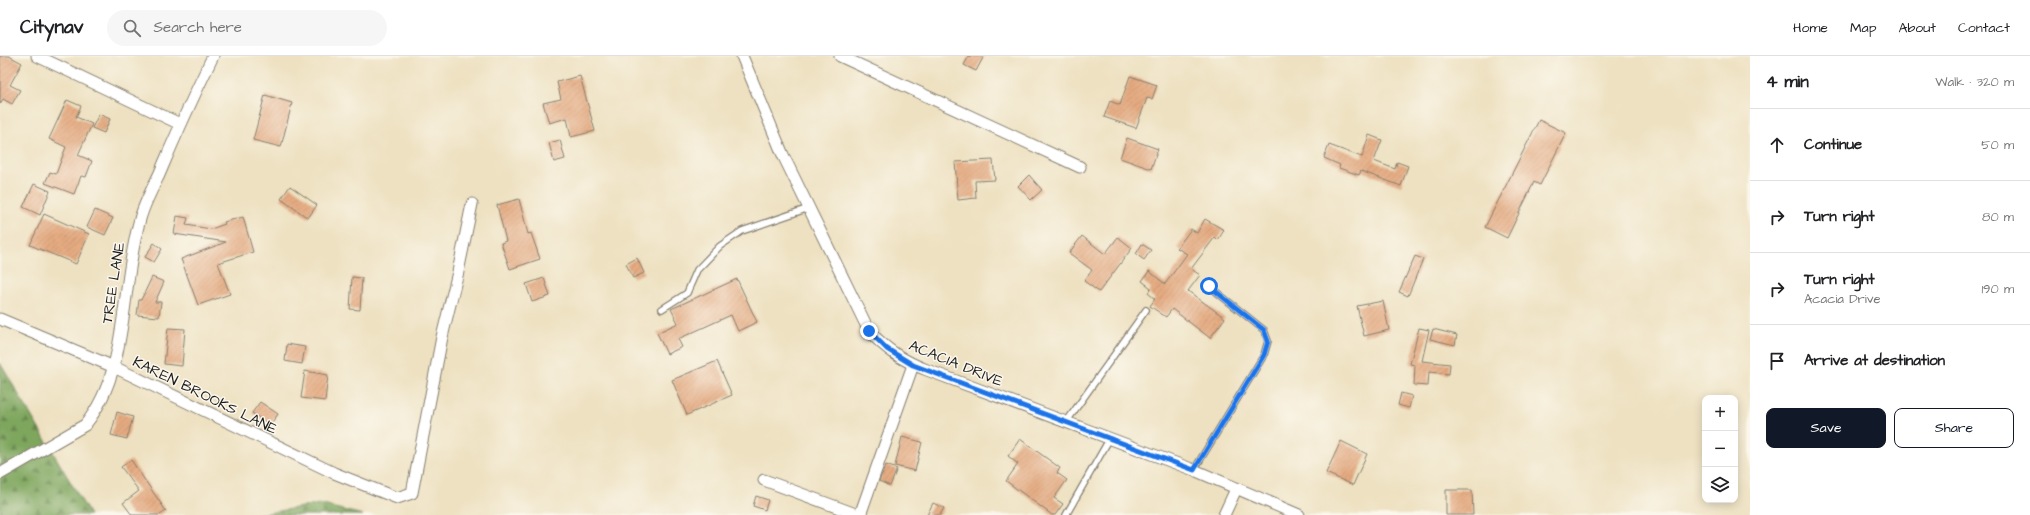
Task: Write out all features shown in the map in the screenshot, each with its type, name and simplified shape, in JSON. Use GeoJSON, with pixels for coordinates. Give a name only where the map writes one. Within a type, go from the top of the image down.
{"type":"FeatureCollection","features":[{"type":"Feature","properties":{"kind":"street"},"geometry":{"type":"LineString","coordinates":[[37,56],[180,124]]}},
{"type":"Feature","properties":{"kind":"street","name":"TREE LANE"},"geometry":{"type":"LineString","coordinates":[[0,474],[85,425],[94,414],[104,397],[114,367],[140,218],[180,124],[213,56]]}},
{"type":"Feature","properties":{"kind":"street","name":"ACACIA DRIVE"},"geometry":{"type":"LineString","coordinates":[[742,56],[783,155],[869,331],[887,349],[913,365],[1067,421],[1194,470],[1299,515]]}},
{"type":"Feature","properties":{"kind":"street"},"geometry":{"type":"LineString","coordinates":[[840,56],[1080,167]]}},
{"type":"Feature","properties":{"kind":"street","name":"KAREN BROOKS LANE"},"geometry":{"type":"LineString","coordinates":[[0,319],[114,367],[334,473],[397,498],[412,493],[440,344],[458,272],[472,204]]}},
{"type":"Feature","properties":{"kind":"street"},"geometry":{"type":"LineString","coordinates":[[764,480],[859,515],[913,365]]}},
{"type":"Feature","properties":{"kind":"street"},"geometry":{"type":"LineString","coordinates":[[1224,515],[1236,489]]}},
{"type":"Feature","properties":{"kind":"lane"},"geometry":{"type":"LineString","coordinates":[[662,309],[687,293],[698,270],[720,246],[742,231],[809,208]]}},
{"type":"Feature","properties":{"kind":"lane"},"geometry":{"type":"LineString","coordinates":[[1194,470],[1264,355],[1268,341],[1264,330],[1260,326],[1209,286]]}},
{"type":"Feature","properties":{"kind":"lane"},"geometry":{"type":"LineString","coordinates":[[1067,421],[1146,310]]}},
{"type":"Feature","properties":{"kind":"lane"},"geometry":{"type":"LineString","coordinates":[[1066,515],[1110,438]]}},
{"type":"Feature","properties":{"kind":"green space"},"geometry":{"type":"Polygon","coordinates":[[[0,363],[90,515],[0,515],[0,363]]]}},
{"type":"Feature","properties":{"kind":"green space"},"geometry":{"type":"Polygon","coordinates":[[[319,504],[363,515],[256,515],[319,504]]]}},
{"type":"Feature","properties":{"kind":"building"},"geometry":{"type":"Polygon","coordinates":[[[0,56],[9,56],[22,63],[10,85],[20,90],[12,104],[3,99],[0,104],[0,56]]]}},
{"type":"Feature","properties":{"kind":"building"},"geometry":{"type":"Polygon","coordinates":[[[969,56],[984,56],[976,71],[964,65],[969,56]]]}},
{"type":"Feature","properties":{"kind":"building"},"geometry":{"type":"Polygon","coordinates":[[[580,76],[595,131],[571,137],[567,118],[549,123],[543,103],[561,99],[557,82],[580,76]]]}},
{"type":"Feature","properties":{"kind":"building"},"geometry":{"type":"Polygon","coordinates":[[[1130,76],[1157,85],[1152,99],[1147,98],[1136,128],[1104,117],[1110,101],[1120,105],[1130,76]]]}},
{"type":"Feature","properties":{"kind":"building"},"geometry":{"type":"Polygon","coordinates":[[[265,95],[292,103],[281,147],[253,140],[265,95]]]}},
{"type":"Feature","properties":{"kind":"building"},"geometry":{"type":"Polygon","coordinates":[[[67,100],[81,106],[76,117],[92,124],[78,155],[92,161],[86,177],[81,176],[74,194],[45,183],[50,172],[56,174],[66,147],[49,139],[67,100]]]}},
{"type":"Feature","properties":{"kind":"building"},"geometry":{"type":"Polygon","coordinates":[[[99,114],[110,119],[104,133],[92,128],[99,114]]]}},
{"type":"Feature","properties":{"kind":"building"},"geometry":{"type":"Polygon","coordinates":[[[1539,120],[1566,133],[1540,185],[1534,182],[1507,238],[1485,227],[1539,120]]]}},
{"type":"Feature","properties":{"kind":"building"},"geometry":{"type":"Polygon","coordinates":[[[1369,135],[1382,140],[1374,161],[1395,169],[1397,162],[1408,166],[1401,186],[1361,171],[1359,175],[1339,168],[1340,165],[1324,158],[1329,145],[1362,157],[1369,135]]]}},
{"type":"Feature","properties":{"kind":"building"},"geometry":{"type":"Polygon","coordinates":[[[1127,138],[1158,149],[1151,169],[1120,158],[1127,138]]]}},
{"type":"Feature","properties":{"kind":"building"},"geometry":{"type":"Polygon","coordinates":[[[560,140],[565,159],[554,162],[549,143],[560,140]]]}},
{"type":"Feature","properties":{"kind":"building"},"geometry":{"type":"Polygon","coordinates":[[[993,160],[995,180],[975,181],[976,198],[958,200],[955,162],[993,160]]]}},
{"type":"Feature","properties":{"kind":"building"},"geometry":{"type":"Polygon","coordinates":[[[1029,175],[1042,190],[1031,200],[1018,186],[1029,175]]]}},
{"type":"Feature","properties":{"kind":"building"},"geometry":{"type":"Polygon","coordinates":[[[34,184],[50,191],[40,215],[23,207],[34,184]]]}},
{"type":"Feature","properties":{"kind":"building"},"geometry":{"type":"Polygon","coordinates":[[[290,186],[317,205],[308,218],[281,199],[290,186]]]}},
{"type":"Feature","properties":{"kind":"building"},"geometry":{"type":"Polygon","coordinates":[[[519,199],[528,234],[531,233],[540,259],[510,269],[501,243],[506,241],[497,205],[519,199]]]}},
{"type":"Feature","properties":{"kind":"building"},"geometry":{"type":"Polygon","coordinates":[[[95,210],[113,218],[105,235],[87,227],[95,210]]]}},
{"type":"Feature","properties":{"kind":"building"},"geometry":{"type":"Polygon","coordinates":[[[44,214],[89,234],[76,264],[30,245],[44,214]]]}},
{"type":"Feature","properties":{"kind":"building"},"geometry":{"type":"Polygon","coordinates":[[[177,216],[188,218],[186,225],[211,229],[225,224],[224,222],[243,217],[253,252],[218,263],[230,294],[198,305],[181,259],[226,242],[174,234],[177,216]]]}},
{"type":"Feature","properties":{"kind":"building"},"geometry":{"type":"Polygon","coordinates":[[[1205,219],[1224,230],[1218,240],[1215,237],[1191,269],[1200,275],[1188,291],[1225,318],[1210,338],[1172,309],[1166,317],[1150,306],[1155,299],[1148,293],[1151,288],[1142,281],[1149,271],[1165,284],[1187,254],[1177,248],[1191,229],[1197,233],[1205,219]]]}},
{"type":"Feature","properties":{"kind":"building"},"geometry":{"type":"Polygon","coordinates":[[[1082,236],[1105,254],[1118,237],[1132,248],[1099,292],[1084,281],[1092,270],[1069,253],[1082,236]]]}},
{"type":"Feature","properties":{"kind":"building"},"geometry":{"type":"Polygon","coordinates":[[[154,243],[162,249],[154,262],[145,257],[154,243]]]}},
{"type":"Feature","properties":{"kind":"building"},"geometry":{"type":"Polygon","coordinates":[[[1142,244],[1151,250],[1144,260],[1136,254],[1142,244]]]}},
{"type":"Feature","properties":{"kind":"building"},"geometry":{"type":"Polygon","coordinates":[[[1415,256],[1423,259],[1408,296],[1399,292],[1415,256]]]}},
{"type":"Feature","properties":{"kind":"building"},"geometry":{"type":"Polygon","coordinates":[[[637,258],[644,273],[633,278],[626,264],[637,258]]]}},
{"type":"Feature","properties":{"kind":"building"},"geometry":{"type":"Polygon","coordinates":[[[152,277],[164,282],[155,302],[161,302],[159,317],[137,315],[139,300],[141,300],[152,277]]]}},
{"type":"Feature","properties":{"kind":"building"},"geometry":{"type":"Polygon","coordinates":[[[352,277],[362,278],[360,310],[350,309],[352,277]]]}},
{"type":"Feature","properties":{"kind":"building"},"geometry":{"type":"Polygon","coordinates":[[[544,278],[550,296],[532,302],[526,284],[544,278]]]}},
{"type":"Feature","properties":{"kind":"building"},"geometry":{"type":"Polygon","coordinates":[[[737,279],[757,322],[738,331],[731,315],[678,339],[682,347],[667,354],[657,333],[678,323],[671,309],[737,279]]]}},
{"type":"Feature","properties":{"kind":"building"},"geometry":{"type":"Polygon","coordinates":[[[1383,301],[1389,330],[1364,336],[1357,306],[1383,301]]]}},
{"type":"Feature","properties":{"kind":"building"},"geometry":{"type":"Polygon","coordinates":[[[168,328],[185,329],[182,366],[164,364],[168,328]]]}},
{"type":"Feature","properties":{"kind":"building"},"geometry":{"type":"Polygon","coordinates":[[[1419,328],[1429,330],[1422,361],[1450,364],[1449,374],[1429,372],[1428,386],[1414,385],[1415,365],[1410,364],[1419,328]]]}},
{"type":"Feature","properties":{"kind":"building"},"geometry":{"type":"Polygon","coordinates":[[[1433,329],[1457,335],[1455,345],[1430,339],[1433,329]]]}},
{"type":"Feature","properties":{"kind":"building"},"geometry":{"type":"Polygon","coordinates":[[[287,344],[305,347],[302,364],[285,361],[287,344]]]}},
{"type":"Feature","properties":{"kind":"building"},"geometry":{"type":"Polygon","coordinates":[[[717,361],[732,395],[687,415],[672,380],[717,361]]]}},
{"type":"Feature","properties":{"kind":"building"},"geometry":{"type":"Polygon","coordinates":[[[305,371],[328,375],[325,401],[301,398],[305,371]]]}},
{"type":"Feature","properties":{"kind":"building"},"geometry":{"type":"Polygon","coordinates":[[[1401,393],[1412,396],[1409,408],[1398,405],[1401,393]]]}},
{"type":"Feature","properties":{"kind":"building"},"geometry":{"type":"Polygon","coordinates":[[[260,402],[278,414],[270,425],[252,413],[260,402]]]}},
{"type":"Feature","properties":{"kind":"building"},"geometry":{"type":"Polygon","coordinates":[[[117,412],[133,417],[127,439],[111,435],[117,412]]]}},
{"type":"Feature","properties":{"kind":"building"},"geometry":{"type":"Polygon","coordinates":[[[902,437],[922,442],[915,471],[895,466],[902,437]]]}},
{"type":"Feature","properties":{"kind":"building"},"geometry":{"type":"Polygon","coordinates":[[[1020,439],[1060,468],[1057,473],[1067,480],[1054,498],[1063,504],[1055,515],[1052,515],[1006,481],[1018,464],[1008,456],[1020,439]]]}},
{"type":"Feature","properties":{"kind":"building"},"geometry":{"type":"Polygon","coordinates":[[[1341,441],[1367,454],[1353,485],[1326,473],[1341,441]]]}},
{"type":"Feature","properties":{"kind":"building"},"geometry":{"type":"Polygon","coordinates":[[[131,460],[166,511],[160,515],[132,515],[123,503],[139,491],[121,467],[131,460]]]}},
{"type":"Feature","properties":{"kind":"building"},"geometry":{"type":"Polygon","coordinates":[[[886,465],[897,469],[890,486],[879,481],[886,465]]]}},
{"type":"Feature","properties":{"kind":"building"},"geometry":{"type":"Polygon","coordinates":[[[1446,490],[1472,490],[1473,515],[1446,515],[1446,490]]]}},
{"type":"Feature","properties":{"kind":"building"},"geometry":{"type":"Polygon","coordinates":[[[756,496],[768,500],[765,510],[753,506],[756,496]]]}},
{"type":"Feature","properties":{"kind":"building"},"geometry":{"type":"Polygon","coordinates":[[[933,503],[944,508],[940,515],[927,515],[933,503]]]}},
{"type":"Feature","properties":{"kind":"route"},"geometry":{"type":"LineString","coordinates":[[869,331],[887,349],[913,365],[1067,421],[1194,470],[1264,355],[1268,341],[1264,330],[1250,317],[1209,286]]}}]}
